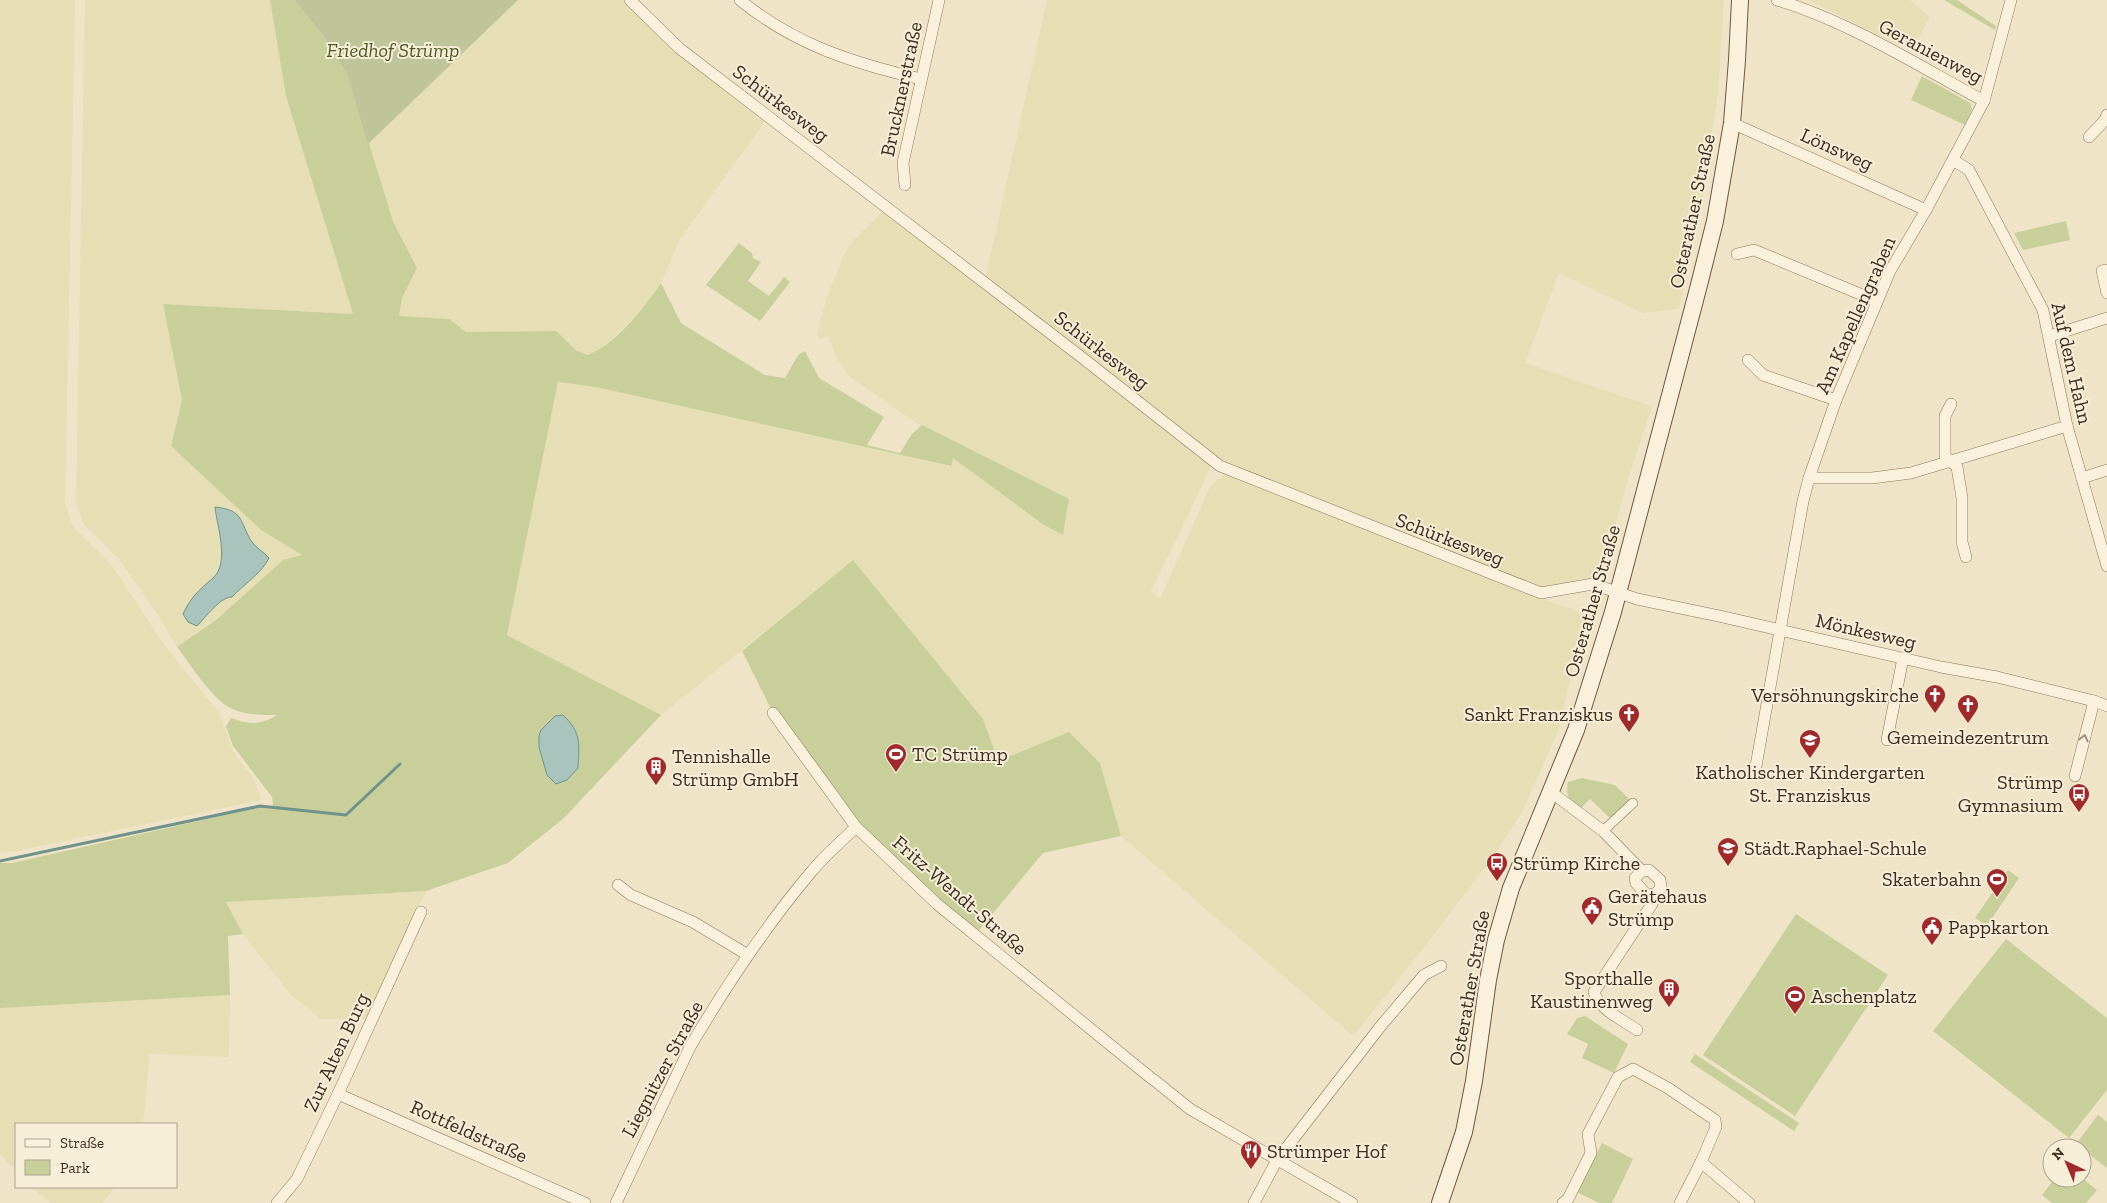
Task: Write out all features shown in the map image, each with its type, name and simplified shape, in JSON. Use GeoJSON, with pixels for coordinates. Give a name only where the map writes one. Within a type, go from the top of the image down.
{"type":"FeatureCollection","features":[{"type":"Feature","properties":{"kind":"main road","name":"Osterather Straße"},"geometry":{"type":"LineString","coordinates":[[1440,1203],[1464,1132],[1496,940],[1511,888],[1576,730],[1618,592],[1715,221],[1732,123],[1740,0]]}},
{"type":"Feature","properties":{"kind":"street","name":"Schürkesweg"},"geometry":{"type":"LineString","coordinates":[[630,0],[679,48],[1220,466],[1540,594],[1592,584],[1618,592]]}},
{"type":"Feature","properties":{"kind":"street"},"geometry":{"type":"LineString","coordinates":[[740,0],[767,20],[804,42],[863,65],[921,79]]}},
{"type":"Feature","properties":{"kind":"street","name":"Brucknerstraße"},"geometry":{"type":"LineString","coordinates":[[905,186],[903,163],[939,0]]}},
{"type":"Feature","properties":{"kind":"street","name":"Geranienweg"},"geometry":{"type":"LineString","coordinates":[[1777,0],[1805,9],[1845,27],[1984,101]]}},
{"type":"Feature","properties":{"kind":"street","name":"Am Kapellengraben"},"geometry":{"type":"LineString","coordinates":[[1756,766],[1803,501],[1809,478],[1836,400],[1890,271],[1926,210],[1984,101],[2012,0]]}},
{"type":"Feature","properties":{"kind":"street"},"geometry":{"type":"LineString","coordinates":[[2089,136],[2105,120],[2107,115]]}},
{"type":"Feature","properties":{"kind":"street","name":"Lönsweg"},"geometry":{"type":"LineString","coordinates":[[1732,123],[1926,210]]}},
{"type":"Feature","properties":{"kind":"street","name":"Auf dem Hahn"},"geometry":{"type":"LineString","coordinates":[[1953,160],[1969,170],[1977,183],[2040,302],[2050,336],[2068,426],[2107,566]]}},
{"type":"Feature","properties":{"kind":"street"},"geometry":{"type":"LineString","coordinates":[[1737,254],[1754,250],[1877,301]]}},
{"type":"Feature","properties":{"kind":"street"},"geometry":{"type":"LineString","coordinates":[[2107,270],[2102,271],[2107,293]]}},
{"type":"Feature","properties":{"kind":"street"},"geometry":{"type":"LineString","coordinates":[[2050,336],[2107,318]]}},
{"type":"Feature","properties":{"kind":"street"},"geometry":{"type":"LineString","coordinates":[[1748,360],[1763,375],[1836,400]]}},
{"type":"Feature","properties":{"kind":"street"},"geometry":{"type":"LineString","coordinates":[[1951,404],[1945,416],[1945,456],[1957,468],[1962,498],[1962,542],[1966,557]]}},
{"type":"Feature","properties":{"kind":"street"},"geometry":{"type":"LineString","coordinates":[[1809,478],[1872,478],[1911,473],[2068,426]]}},
{"type":"Feature","properties":{"kind":"street"},"geometry":{"type":"LineString","coordinates":[[2082,478],[2107,470]]}},
{"type":"Feature","properties":{"kind":"street","name":"Mönkesweg"},"geometry":{"type":"LineString","coordinates":[[1618,592],[1637,600],[1997,677],[2094,701],[2107,706]]}},
{"type":"Feature","properties":{"kind":"street"},"geometry":{"type":"LineString","coordinates":[[1887,740],[1903,658]]}},
{"type":"Feature","properties":{"kind":"street"},"geometry":{"type":"LineString","coordinates":[[2075,776],[2094,701]]}},
{"type":"Feature","properties":{"kind":"street","name":"Fritz-Wendt-Straße"},"geometry":{"type":"LineString","coordinates":[[773,713],[856,827],[931,898],[1190,1109],[1352,1203]]}},
{"type":"Feature","properties":{"kind":"street"},"geometry":{"type":"LineString","coordinates":[[1552,792],[1603,831],[1642,870],[1635,878],[1636,883],[1646,894],[1656,894],[1652,904],[1594,992],[1596,1001],[1637,1030]]}},
{"type":"Feature","properties":{"kind":"street"},"geometry":{"type":"LineString","coordinates":[[1603,831],[1633,803]]}},
{"type":"Feature","properties":{"kind":"street","name":"Liegnitzer Straße"},"geometry":{"type":"LineString","coordinates":[[616,1203],[690,1047],[748,955],[813,870],[856,827]]}},
{"type":"Feature","properties":{"kind":"street"},"geometry":{"type":"LineString","coordinates":[[618,886],[631,895],[693,922],[748,955]]}},
{"type":"Feature","properties":{"kind":"street","name":"Zur Alten Burg"},"geometry":{"type":"LineString","coordinates":[[277,1203],[297,1179],[421,912]]}},
{"type":"Feature","properties":{"kind":"street","name":"Osterather Straße"},"geometry":{"type":"LineString","coordinates":[[1254,1203],[1277,1160],[1380,1027],[1424,975],[1441,966]]}},
{"type":"Feature","properties":{"kind":"street"},"geometry":{"type":"LineString","coordinates":[[1563,1203],[1568,1199],[1592,1153],[1588,1134],[1618,1077],[1633,1069],[1668,1088],[1717,1123],[1701,1162],[1680,1203]]}},
{"type":"Feature","properties":{"kind":"street","name":"Rottfeldstraße"},"geometry":{"type":"LineString","coordinates":[[338,1094],[585,1203]]}},
{"type":"Feature","properties":{"kind":"street"},"geometry":{"type":"LineString","coordinates":[[1701,1162],[1749,1203]]}},
{"type":"Feature","properties":{"kind":"shaded area"},"geometry":{"type":"Polygon","coordinates":[[[0,0],[75,0],[65,503],[72,525],[113,567],[165,646],[220,714],[233,751],[253,778],[262,800],[16,851],[0,852],[0,0]]]}},
{"type":"Feature","properties":{"kind":"shaded area"},"geometry":{"type":"Polygon","coordinates":[[[85,0],[270,0],[286,96],[353,314],[163,304],[182,400],[171,446],[261,530],[302,555],[177,647],[158,615],[119,559],[84,525],[76,504],[85,0]]]}},
{"type":"Feature","properties":{"kind":"shaded area"},"geometry":{"type":"Polygon","coordinates":[[[518,0],[625,0],[766,120],[680,239],[661,283],[645,307],[600,351],[588,355],[577,351],[556,331],[466,332],[449,319],[398,317],[402,298],[417,268],[393,221],[368,144],[518,0]]]}},
{"type":"Feature","properties":{"kind":"shaded area"},"geometry":{"type":"Polygon","coordinates":[[[1047,0],[1724,0],[1718,91],[1704,191],[1679,309],[1643,313],[1559,273],[1525,363],[1652,406],[1628,479],[1601,578],[1582,579],[1542,588],[1222,461],[986,276],[1047,0]]]}},
{"type":"Feature","properties":{"kind":"shaded area"},"geometry":{"type":"Polygon","coordinates":[[[1808,0],[1910,0],[1930,17],[1912,49],[1900,43],[1897,44],[1808,0]]]}},
{"type":"Feature","properties":{"kind":"shaded area"},"geometry":{"type":"Polygon","coordinates":[[[884,210],[1212,462],[1151,591],[1160,599],[1210,487],[1225,473],[1540,598],[1592,616],[1576,654],[1559,729],[1523,810],[1496,853],[1353,1036],[1121,836],[1100,763],[998,761],[983,719],[853,560],[661,715],[507,635],[558,382],[596,387],[950,466],[953,457],[1044,525],[1063,535],[1069,499],[915,422],[850,377],[836,357],[829,336],[820,339],[817,334],[826,300],[843,257],[852,242],[884,210]]]}},
{"type":"Feature","properties":{"kind":"shaded area"},"geometry":{"type":"Polygon","coordinates":[[[426,891],[366,1019],[321,1019],[291,995],[243,934],[226,902],[426,891]]]}},
{"type":"Feature","properties":{"kind":"shaded area"},"geometry":{"type":"Polygon","coordinates":[[[230,995],[229,1057],[150,1054],[143,1123],[15,1123],[15,1170],[0,1155],[0,1008],[230,995]]]}},
{"type":"Feature","properties":{"kind":"shaded area"},"geometry":{"type":"Polygon","coordinates":[[[32,1188],[114,1188],[103,1203],[51,1203],[32,1188]]]}},
{"type":"Feature","properties":{"kind":"green space"},"geometry":{"type":"Polygon","coordinates":[[[270,0],[294,0],[322,34],[348,76],[393,221],[417,268],[402,298],[399,316],[449,319],[466,332],[556,331],[577,351],[588,355],[609,343],[619,334],[638,314],[661,283],[681,323],[765,375],[785,378],[798,355],[805,351],[819,378],[884,417],[867,445],[900,453],[912,434],[922,425],[1069,499],[1063,535],[1044,525],[953,458],[951,466],[596,387],[558,382],[507,635],[661,715],[564,818],[508,863],[426,891],[226,902],[243,934],[228,936],[230,995],[0,1008],[0,863],[12,863],[260,807],[273,807],[272,797],[233,746],[226,726],[231,718],[255,723],[265,721],[277,715],[245,713],[227,706],[203,683],[177,647],[217,619],[283,560],[302,555],[261,530],[171,446],[182,400],[163,304],[353,314],[286,96],[270,0]]]}},
{"type":"Feature","properties":{"kind":"green space","name":"Friedhof Strümp"},"geometry":{"type":"Polygon","coordinates":[[[294,0],[518,0],[368,144],[348,76],[322,34],[294,0]]]}},
{"type":"Feature","properties":{"kind":"green space"},"geometry":{"type":"Polygon","coordinates":[[[1944,0],[1957,0],[1996,26],[1995,30],[1944,0]]]}},
{"type":"Feature","properties":{"kind":"green space"},"geometry":{"type":"Polygon","coordinates":[[[1922,76],[1970,103],[1972,109],[1965,125],[1911,100],[1922,76]]]}},
{"type":"Feature","properties":{"kind":"green space"},"geometry":{"type":"Polygon","coordinates":[[[2066,221],[2070,240],[2023,250],[2014,233],[2066,221]]]}},
{"type":"Feature","properties":{"kind":"green space"},"geometry":{"type":"Polygon","coordinates":[[[739,243],[752,253],[753,258],[761,262],[748,281],[769,296],[784,277],[790,282],[760,321],[706,285],[739,243]]]}},
{"type":"Feature","properties":{"kind":"green space","name":"TC Strümp"},"geometry":{"type":"Polygon","coordinates":[[[853,560],[983,719],[998,761],[1069,732],[1100,763],[1121,836],[1043,853],[975,935],[856,827],[773,713],[742,651],[853,560]]]}},
{"type":"Feature","properties":{"kind":"green space"},"geometry":{"type":"Polygon","coordinates":[[[1582,778],[1615,785],[1631,801],[1611,819],[1590,799],[1581,808],[1569,798],[1567,787],[1568,782],[1582,778]]]}},
{"type":"Feature","properties":{"kind":"green space","name":"Skaterbahn"},"geometry":{"type":"Polygon","coordinates":[[[2008,870],[2019,878],[1987,926],[1975,918],[2008,870]]]}},
{"type":"Feature","properties":{"kind":"green space","name":"Aschenplatz"},"geometry":{"type":"Polygon","coordinates":[[[1796,914],[1888,975],[1795,1116],[1703,1055],[1796,914]]]}},
{"type":"Feature","properties":{"kind":"green space"},"geometry":{"type":"Polygon","coordinates":[[[2006,939],[2107,1018],[2107,1090],[2069,1138],[1933,1031],[2006,939]]]}},
{"type":"Feature","properties":{"kind":"green space"},"geometry":{"type":"Polygon","coordinates":[[[1585,1016],[1628,1044],[1614,1073],[1582,1058],[1588,1044],[1567,1034],[1577,1018],[1585,1016]]]}},
{"type":"Feature","properties":{"kind":"green space"},"geometry":{"type":"Polygon","coordinates":[[[1695,1054],[1799,1123],[1794,1131],[1690,1062],[1695,1054]]]}},
{"type":"Feature","properties":{"kind":"green space"},"geometry":{"type":"Polygon","coordinates":[[[2098,1115],[2107,1122],[2107,1168],[2092,1156],[2092,1138],[2081,1138],[2098,1115]]]}},
{"type":"Feature","properties":{"kind":"green space"},"geometry":{"type":"Polygon","coordinates":[[[1602,1143],[1633,1159],[1612,1203],[1599,1203],[1577,1192],[1602,1143]]]}},
{"type":"Feature","properties":{"kind":"green space"},"geometry":{"type":"Polygon","coordinates":[[[2092,1186],[2097,1190],[2086,1203],[2052,1203],[2042,1195],[2047,1188],[2092,1188],[2092,1186]]]}},
{"type":"Feature","properties":{"kind":"water"},"geometry":{"type":"Polygon","coordinates":[[[215,507],[232,511],[236,514],[252,542],[269,558],[252,579],[232,597],[218,604],[197,626],[188,622],[183,614],[196,594],[213,578],[221,563],[221,544],[215,507]]]}},
{"type":"Feature","properties":{"kind":"water"},"geometry":{"type":"Polygon","coordinates":[[[563,715],[574,728],[578,739],[578,768],[567,780],[556,784],[547,775],[539,747],[539,736],[541,730],[555,716],[563,715]]]}},
{"type":"Feature","properties":{"kind":"waterway"},"geometry":{"type":"LineString","coordinates":[[0,861],[260,806],[346,815],[400,764]]}},
{"type":"Feature","properties":{"kind":"place","name":"Versöhnungskirche"},"geometry":{"type":"Point","coordinates":[1935,714]}},
{"type":"Feature","properties":{"kind":"place","name":"Gemeindezentrum"},"geometry":{"type":"Point","coordinates":[1968,724]}},
{"type":"Feature","properties":{"kind":"place","name":"Sankt Franziskus"},"geometry":{"type":"Point","coordinates":[1629,733]}},
{"type":"Feature","properties":{"kind":"place","name":"Katholischer Kindergarten St. Franziskus"},"geometry":{"type":"Point","coordinates":[1810,759]}},
{"type":"Feature","properties":{"kind":"place","name":"TC Strümp"},"geometry":{"type":"Point","coordinates":[896,773]}},
{"type":"Feature","properties":{"kind":"place","name":"Tennishalle Strümp GmbH"},"geometry":{"type":"Point","coordinates":[656,786]}},
{"type":"Feature","properties":{"kind":"place","name":"Strümp Gymnasium"},"geometry":{"type":"Point","coordinates":[2079,813]}},
{"type":"Feature","properties":{"kind":"place","name":"Städt.Raphael-Schule"},"geometry":{"type":"Point","coordinates":[1728,867]}},
{"type":"Feature","properties":{"kind":"place","name":"Strümp Kirche"},"geometry":{"type":"Point","coordinates":[1497,882]}},
{"type":"Feature","properties":{"kind":"place","name":"Skaterbahn"},"geometry":{"type":"Point","coordinates":[1997,898]}},
{"type":"Feature","properties":{"kind":"place","name":"Gerätehaus Strümp"},"geometry":{"type":"Point","coordinates":[1592,926]}},
{"type":"Feature","properties":{"kind":"place","name":"Pappkarton"},"geometry":{"type":"Point","coordinates":[1932,946]}},
{"type":"Feature","properties":{"kind":"place","name":"Sporthalle Kaustinenweg"},"geometry":{"type":"Point","coordinates":[1669,1008]}},
{"type":"Feature","properties":{"kind":"place","name":"Aschenplatz"},"geometry":{"type":"Point","coordinates":[1795,1015]}},
{"type":"Feature","properties":{"kind":"place","name":"Strümper Hof"},"geometry":{"type":"Point","coordinates":[1251,1170]}}]}
